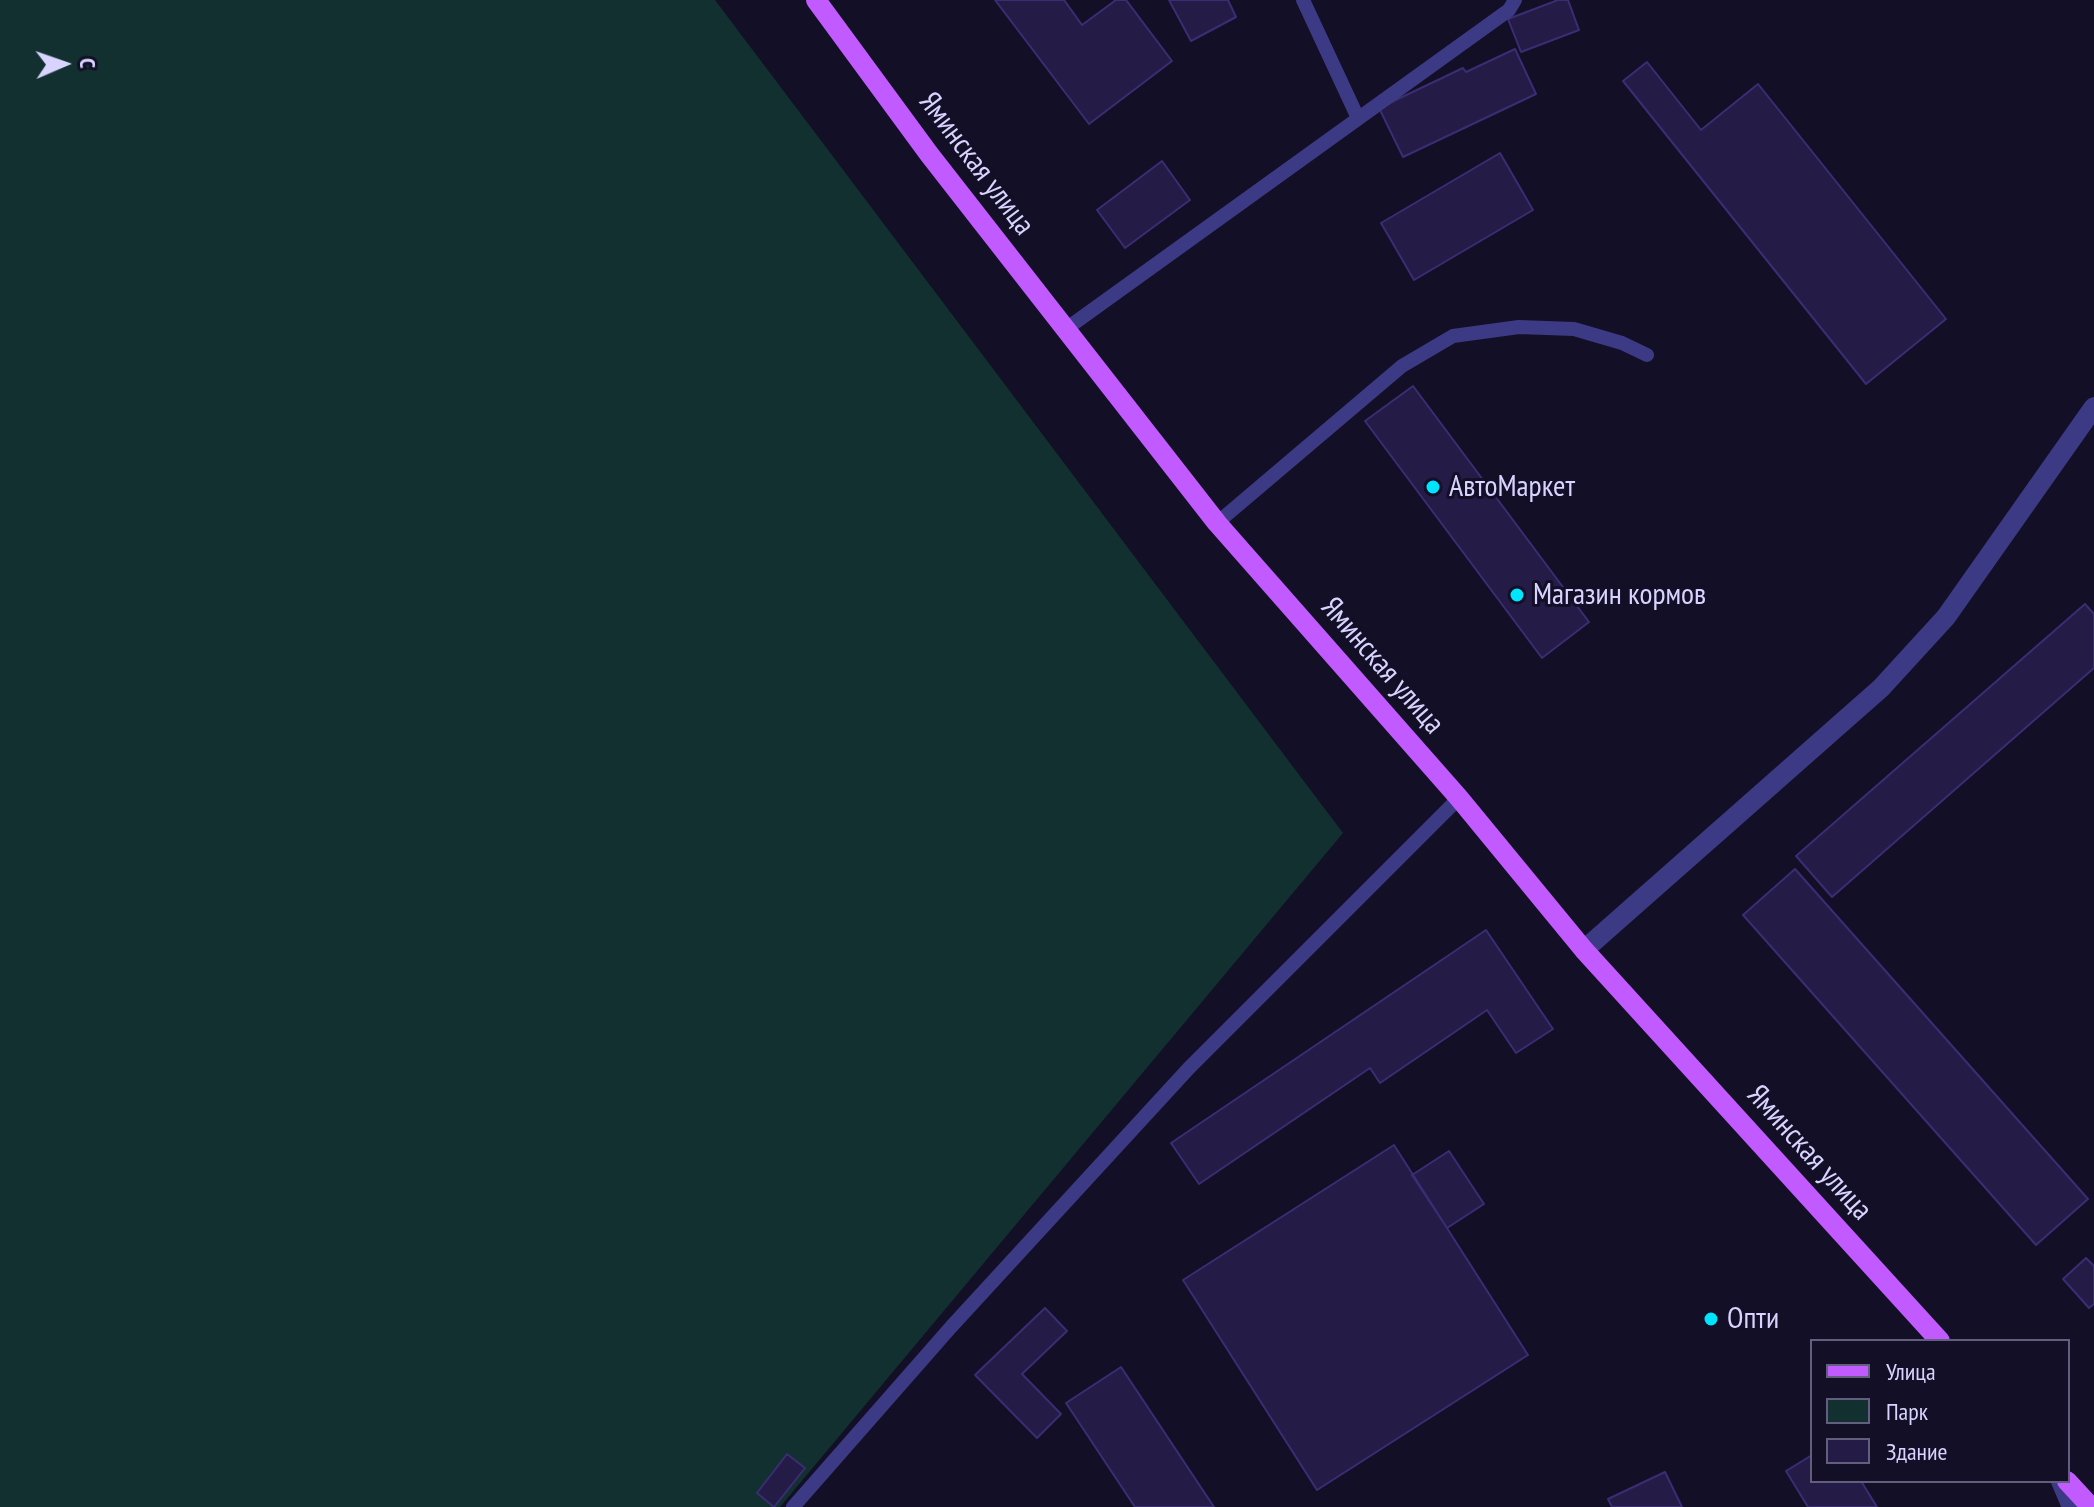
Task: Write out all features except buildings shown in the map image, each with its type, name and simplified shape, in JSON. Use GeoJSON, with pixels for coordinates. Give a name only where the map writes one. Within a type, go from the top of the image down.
{"type":"FeatureCollection","features":[{"type":"Feature","properties":{"kind":"main road","name":"Яминская улица"},"geometry":{"type":"LineString","coordinates":[[816,0],[929,154],[1217,523],[1459,798],[1584,950],[1938,1339]]}},
{"type":"Feature","properties":{"kind":"main road"},"geometry":{"type":"LineString","coordinates":[[2069,1483],[2091,1507]]}},
{"type":"Feature","properties":{"kind":"street"},"geometry":{"type":"LineString","coordinates":[[1584,950],[1881,688],[1946,617],[2094,407]]}},
{"type":"Feature","properties":{"kind":"street"},"geometry":{"type":"LineString","coordinates":[[2062,1483],[2072,1507]]}},
{"type":"Feature","properties":{"kind":"lane"},"geometry":{"type":"LineString","coordinates":[[1303,0],[1358,118]]}},
{"type":"Feature","properties":{"kind":"lane"},"geometry":{"type":"LineString","coordinates":[[1066,329],[1509,10],[1515,0]]}},
{"type":"Feature","properties":{"kind":"lane"},"geometry":{"type":"LineString","coordinates":[[1217,523],[1402,366],[1453,336],[1519,327],[1574,329],[1622,343],[1647,355]]}},
{"type":"Feature","properties":{"kind":"lane"},"geometry":{"type":"LineString","coordinates":[[793,1507],[951,1327],[1189,1068],[1459,798]]}},
{"type":"Feature","properties":{"kind":"green space"},"geometry":{"type":"Polygon","coordinates":[[[0,0],[715,0],[1343,833],[780,1507],[0,1507],[0,0]]]}},
{"type":"Feature","properties":{"kind":"place","name":"АвтоМаркет"},"geometry":{"type":"Point","coordinates":[1433,487]}},
{"type":"Feature","properties":{"kind":"place","name":"Магазин кормов"},"geometry":{"type":"Point","coordinates":[1517,595]}},
{"type":"Feature","properties":{"kind":"place","name":"Опти"},"geometry":{"type":"Point","coordinates":[1711,1319]}}]}
